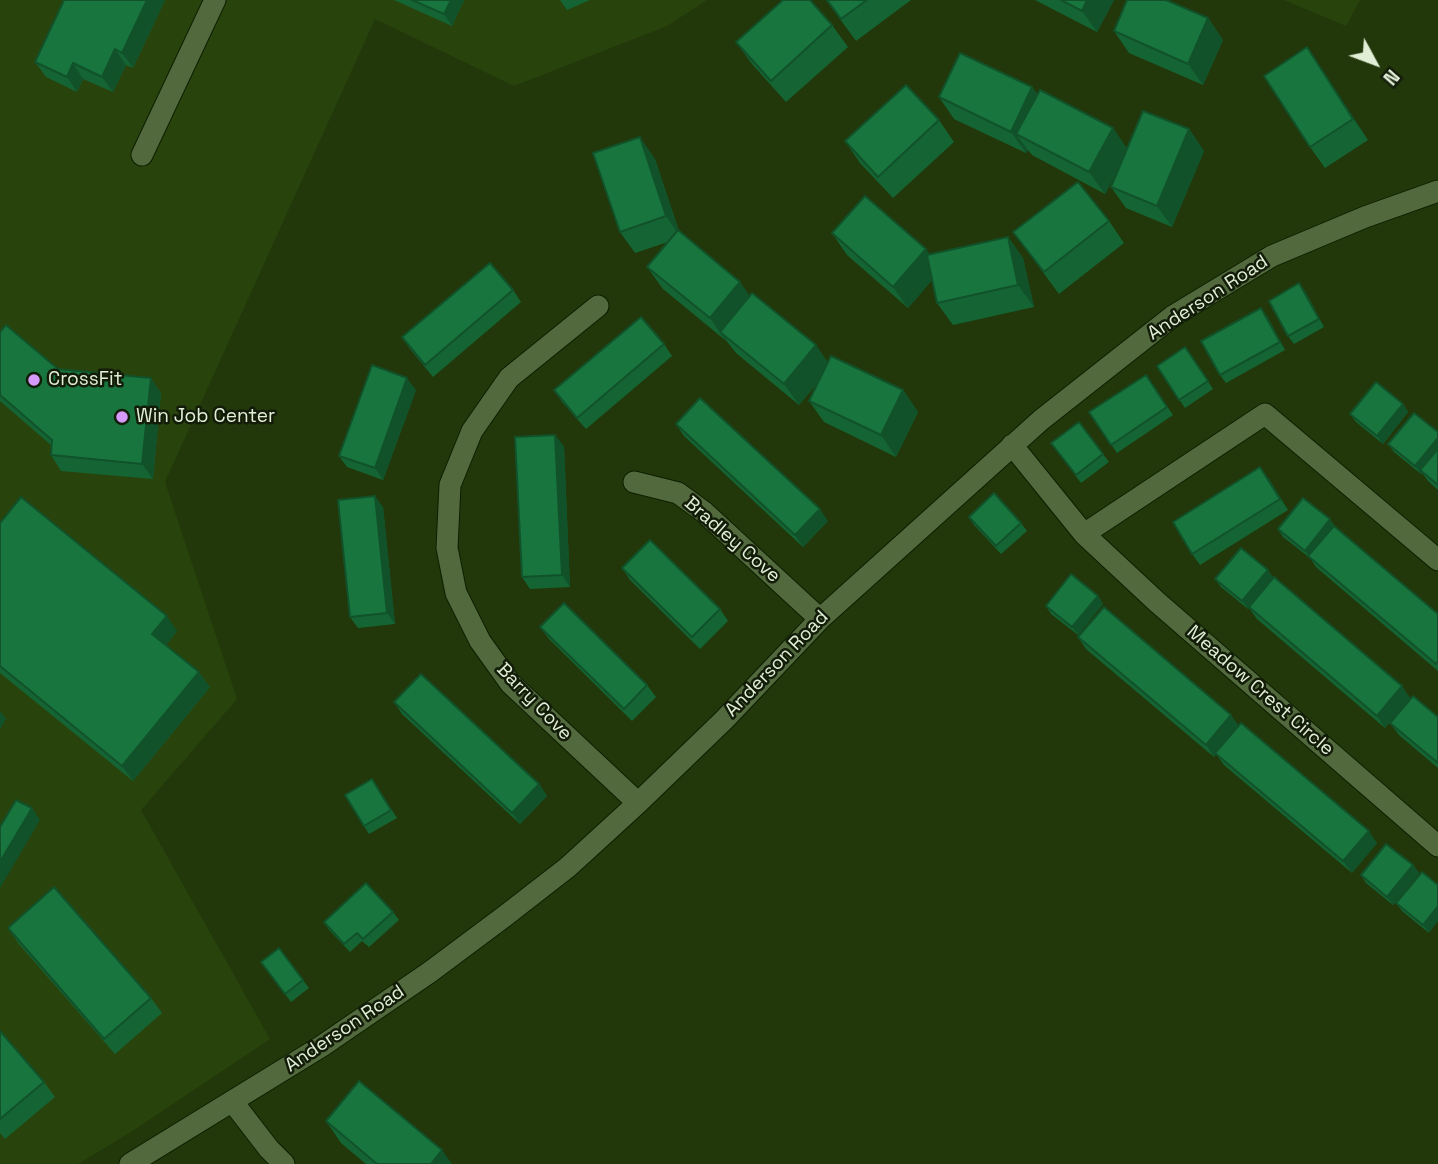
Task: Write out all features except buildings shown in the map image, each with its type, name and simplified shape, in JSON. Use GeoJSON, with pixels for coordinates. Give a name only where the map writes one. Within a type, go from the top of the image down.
{"type":"FeatureCollection","features":[{"type":"Feature","properties":{"kind":"street"},"geometry":{"type":"LineString","coordinates":[[142,155],[215,0]]}},
{"type":"Feature","properties":{"kind":"street","name":"Anderson Road"},"geometry":{"type":"LineString","coordinates":[[130,1164],[322,1046],[430,972],[568,867],[724,720],[820,618],[1041,420],[1173,316],[1272,256],[1365,217],[1438,191]]}},
{"type":"Feature","properties":{"kind":"street","name":"Barry Cove"},"geometry":{"type":"LineString","coordinates":[[598,306],[509,379],[472,431],[450,485],[447,548],[456,593],[480,641],[510,682],[638,803]]}},
{"type":"Feature","properties":{"kind":"street"},"geometry":{"type":"LineString","coordinates":[[1084,534],[1265,414],[1438,560]]}},
{"type":"Feature","properties":{"kind":"street","name":"Meadow Crest Circle"},"geometry":{"type":"LineString","coordinates":[[1012,445],[1084,534],[1157,602],[1438,846]]}},
{"type":"Feature","properties":{"kind":"street","name":"Bradley Cove"},"geometry":{"type":"LineString","coordinates":[[634,482],[678,493],[705,512],[820,618]]}},
{"type":"Feature","properties":{"kind":"street"},"geometry":{"type":"LineString","coordinates":[[232,1101],[284,1164]]}},
{"type":"Feature","properties":{"kind":"shaded area"},"geometry":{"type":"Polygon","coordinates":[[[0,0],[707,0],[667,26],[514,86],[375,19],[165,482],[237,699],[141,810],[270,1039],[78,1164],[0,1164],[0,0]]]}},
{"type":"Feature","properties":{"kind":"shaded area"},"geometry":{"type":"Polygon","coordinates":[[[1284,0],[1360,0],[1346,26],[1284,0]]]}},
{"type":"Feature","properties":{"kind":"place","name":"CrossFit"},"geometry":{"type":"Point","coordinates":[34,380]}},
{"type":"Feature","properties":{"kind":"place","name":"Win Job Center"},"geometry":{"type":"Point","coordinates":[122,417]}}]}
